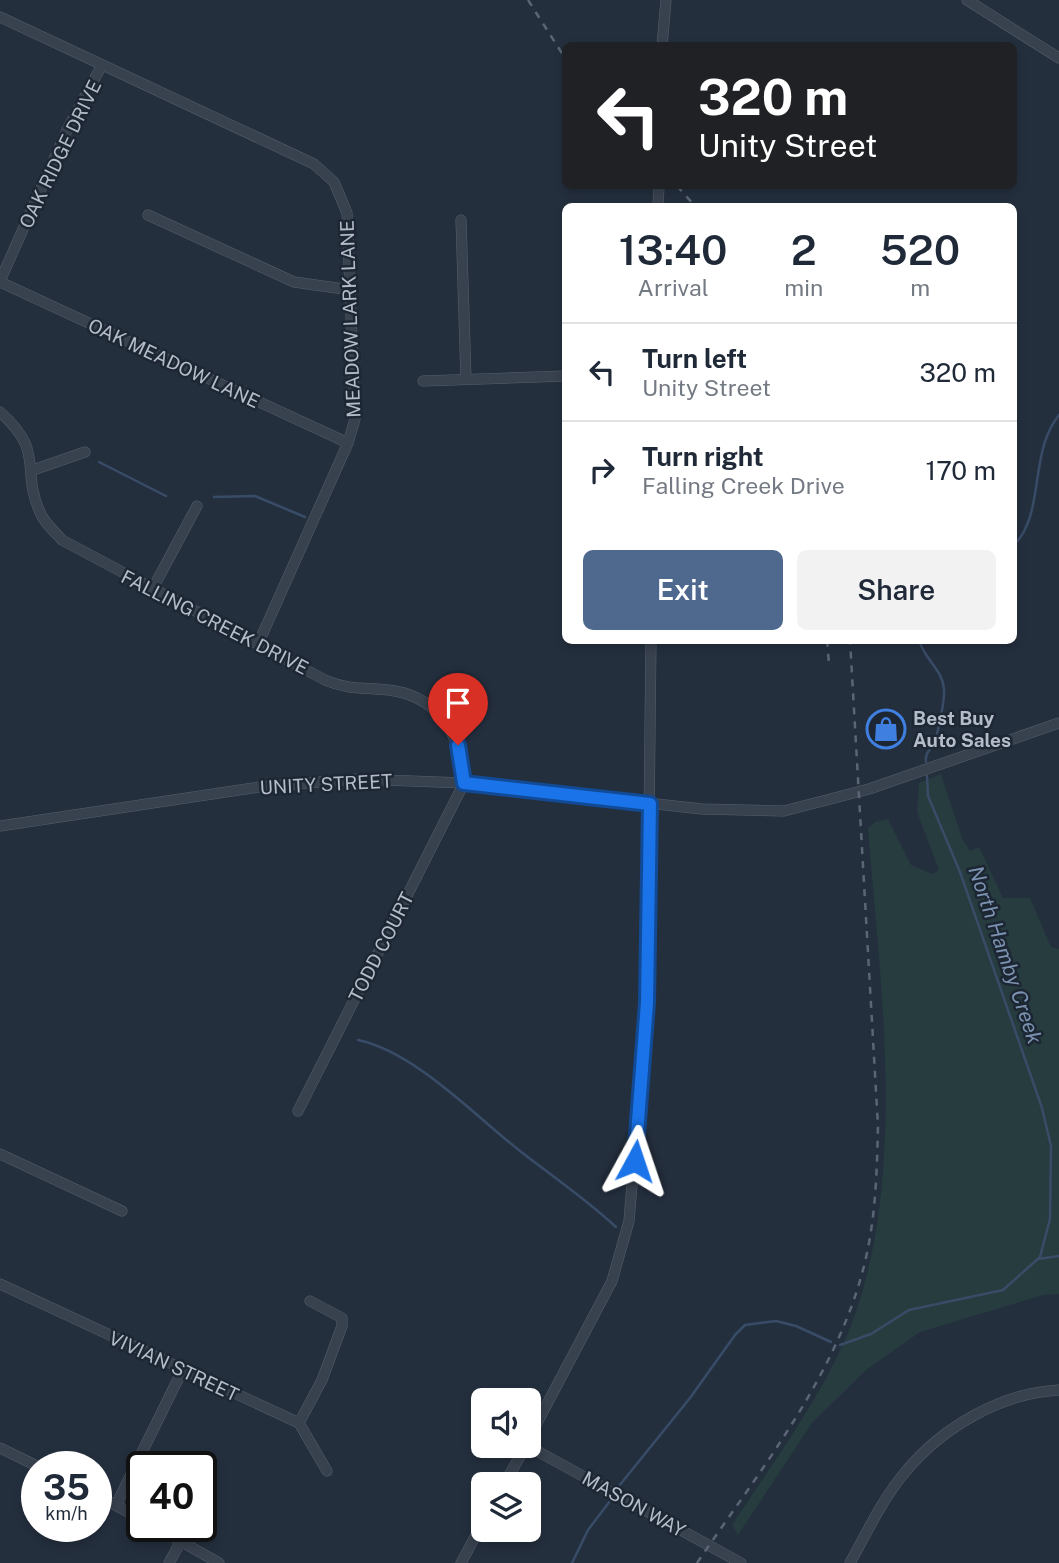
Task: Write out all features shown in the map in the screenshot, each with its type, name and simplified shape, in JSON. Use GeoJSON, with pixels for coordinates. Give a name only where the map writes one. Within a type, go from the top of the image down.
{"type":"FeatureCollection","features":[{"type":"Feature","properties":{"kind":"street"},"geometry":{"type":"LineString","coordinates":[[662,42],[666,0]]}},
{"type":"Feature","properties":{"kind":"street"},"geometry":{"type":"LineString","coordinates":[[967,0],[1059,58]]}},
{"type":"Feature","properties":{"kind":"street","name":"MEADOW LARK LANE"},"geometry":{"type":"LineString","coordinates":[[0,17],[323,170],[340,193],[347,213],[355,419],[348,443],[258,644]]}},
{"type":"Feature","properties":{"kind":"street","name":"OAK RIDGE DRIVE"},"geometry":{"type":"LineString","coordinates":[[0,282],[68,128],[102,65]]}},
{"type":"Feature","properties":{"kind":"street"},"geometry":{"type":"LineString","coordinates":[[148,215],[294,282],[351,290]]}},
{"type":"Feature","properties":{"kind":"street"},"geometry":{"type":"LineString","coordinates":[[461,220],[466,379]]}},
{"type":"Feature","properties":{"kind":"street","name":"OAK MEADOW LANE"},"geometry":{"type":"LineString","coordinates":[[0,282],[348,443]]}},
{"type":"Feature","properties":{"kind":"street"},"geometry":{"type":"LineString","coordinates":[[423,381],[562,376]]}},
{"type":"Feature","properties":{"kind":"street","name":"FALLING CREEK DRIVE"},"geometry":{"type":"LineString","coordinates":[[0,412],[24,438],[33,470],[38,510],[62,540],[340,686],[357,690],[392,690],[426,703],[441,715],[458,745],[464,783]]}},
{"type":"Feature","properties":{"kind":"street"},"geometry":{"type":"LineString","coordinates":[[33,470],[85,452]]}},
{"type":"Feature","properties":{"kind":"street"},"geometry":{"type":"LineString","coordinates":[[153,588],[197,506]]}},
{"type":"Feature","properties":{"kind":"street"},"geometry":{"type":"LineString","coordinates":[[541,1415],[612,1281],[629,1221],[647,1003],[651,644]]}},
{"type":"Feature","properties":{"kind":"street","name":"UNITY STREET"},"geometry":{"type":"LineString","coordinates":[[0,826],[267,786],[357,779],[464,783],[650,804],[755,812],[802,808],[869,789],[1059,723]]}},
{"type":"Feature","properties":{"kind":"street","name":"TODD COURT"},"geometry":{"type":"LineString","coordinates":[[298,1111],[464,783]]}},
{"type":"Feature","properties":{"kind":"street"},"geometry":{"type":"LineString","coordinates":[[0,1154],[122,1211]]}},
{"type":"Feature","properties":{"kind":"street","name":"VIVIAN STREET"},"geometry":{"type":"LineString","coordinates":[[0,1284],[182,1371],[299,1423]]}},
{"type":"Feature","properties":{"kind":"street"},"geometry":{"type":"LineString","coordinates":[[310,1301],[342,1318],[342,1326],[322,1380],[299,1423],[327,1471]]}},
{"type":"Feature","properties":{"kind":"street"},"geometry":{"type":"LineString","coordinates":[[116,1505],[182,1371]]}},
{"type":"Feature","properties":{"kind":"street"},"geometry":{"type":"LineString","coordinates":[[850,1563],[891,1490],[925,1451],[963,1421],[984,1410],[1028,1395],[1059,1390]]}},
{"type":"Feature","properties":{"kind":"street"},"geometry":{"type":"LineString","coordinates":[[0,1448],[21,1458]]}},
{"type":"Feature","properties":{"kind":"street","name":"MASON WAY"},"geometry":{"type":"LineString","coordinates":[[541,1454],[741,1563]]}},
{"type":"Feature","properties":{"kind":"street"},"geometry":{"type":"LineString","coordinates":[[112,1503],[126,1510]]}},
{"type":"Feature","properties":{"kind":"street"},"geometry":{"type":"LineString","coordinates":[[169,1563],[180,1542]]}},
{"type":"Feature","properties":{"kind":"street"},"geometry":{"type":"LineString","coordinates":[[182,1542],[219,1563]]}},
{"type":"Feature","properties":{"kind":"street"},"geometry":{"type":"LineString","coordinates":[[461,1563],[472,1542]]}},
{"type":"Feature","properties":{"kind":"green space"},"geometry":{"type":"Polygon","coordinates":[[[941,774],[962,838],[970,851],[979,847],[1003,898],[1030,898],[1051,947],[1059,949],[1059,1294],[1043,1295],[920,1332],[866,1370],[812,1423],[738,1535],[732,1525],[818,1393],[857,1309],[872,1252],[881,1193],[885,1132],[883,1009],[868,828],[875,822],[888,819],[911,865],[932,874],[939,870],[917,812],[919,783],[941,774]]]}},
{"type":"Feature","properties":{"kind":"waterway","name":"North Hamby Creek"},"geometry":{"type":"LineString","coordinates":[[1017,541],[1030,517],[1043,447],[1049,430],[1059,415]]}},
{"type":"Feature","properties":{"kind":"waterway"},"geometry":{"type":"LineString","coordinates":[[99,462],[166,496]]}},
{"type":"Feature","properties":{"kind":"waterway"},"geometry":{"type":"LineString","coordinates":[[214,497],[255,496],[305,517]]}},
{"type":"Feature","properties":{"kind":"waterway","name":"North Hamby Creek"},"geometry":{"type":"LineString","coordinates":[[920,644],[940,676],[944,689],[937,732],[926,762]]}},
{"type":"Feature","properties":{"kind":"waterway","name":"North Hamby Creek"},"geometry":{"type":"LineString","coordinates":[[840,1345],[871,1334],[909,1310],[1003,1290],[1040,1257],[1050,1219],[1051,1146],[1042,1108],[960,872],[928,796],[927,776]]}},
{"type":"Feature","properties":{"kind":"waterway"},"geometry":{"type":"LineString","coordinates":[[358,1040],[401,1057],[443,1086],[616,1227]]}},
{"type":"Feature","properties":{"kind":"waterway"},"geometry":{"type":"LineString","coordinates":[[1038,1259],[1059,1256]]}},
{"type":"Feature","properties":{"kind":"waterway","name":"North Hamby Creek"},"geometry":{"type":"LineString","coordinates":[[619,1486],[745,1325],[776,1321],[796,1326],[831,1342]]}},
{"type":"Feature","properties":{"kind":"waterway","name":"North Hamby Creek"},"geometry":{"type":"LineString","coordinates":[[572,1563],[588,1530],[610,1501]]}},
{"type":"Feature","properties":{"kind":"railway"},"geometry":{"type":"LineString","coordinates":[[528,0],[562,53]]}},
{"type":"Feature","properties":{"kind":"railway"},"geometry":{"type":"LineString","coordinates":[[680,189],[692,203]]}},
{"type":"Feature","properties":{"kind":"railway"},"geometry":{"type":"LineString","coordinates":[[827,644],[829,664]]}},
{"type":"Feature","properties":{"kind":"railway"},"geometry":{"type":"LineString","coordinates":[[697,1563],[774,1452],[821,1374],[857,1291],[871,1233],[878,1126],[850,644]]}},
{"type":"Feature","properties":{"kind":"place","name":"Best Buy Auto Sales"},"geometry":{"type":"Point","coordinates":[886,729]}},
{"type":"Feature","properties":{"kind":"route"},"geometry":{"type":"LineString","coordinates":[[458,745],[464,783],[650,804],[647,1003],[635,1161]]}}]}
